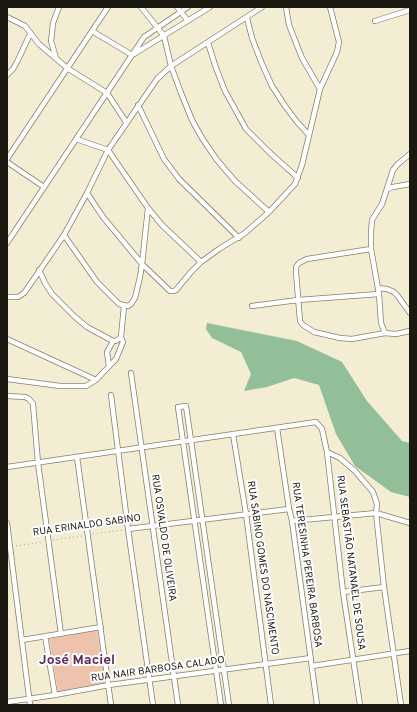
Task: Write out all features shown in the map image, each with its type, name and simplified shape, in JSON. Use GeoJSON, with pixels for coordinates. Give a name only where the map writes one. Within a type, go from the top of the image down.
{"type":"FeatureCollection","features":[{"type":"Feature","properties":{"kind":"street"},"geometry":{"type":"LineString","coordinates":[[56,58],[51,41],[53,23],[59,7]]}},
{"type":"Feature","properties":{"kind":"street"},"geometry":{"type":"LineString","coordinates":[[7,159],[108,7]]}},
{"type":"Feature","properties":{"kind":"street"},"geometry":{"type":"LineString","coordinates":[[141,7],[164,36],[171,66],[192,120],[202,138],[217,160],[235,181],[269,212]]}},
{"type":"Feature","properties":{"kind":"street"},"geometry":{"type":"LineString","coordinates":[[177,7],[188,21]]}},
{"type":"Feature","properties":{"kind":"street"},"geometry":{"type":"LineString","coordinates":[[7,242],[144,37],[188,7]]}},
{"type":"Feature","properties":{"kind":"street"},"geometry":{"type":"LineString","coordinates":[[132,55],[210,7]]}},
{"type":"Feature","properties":{"kind":"street"},"geometry":{"type":"LineString","coordinates":[[7,297],[18,297],[24,293],[64,235],[108,150],[157,79],[171,66],[262,7]]}},
{"type":"Feature","properties":{"kind":"street"},"geometry":{"type":"LineString","coordinates":[[286,7],[289,25],[302,58],[320,89]]}},
{"type":"Feature","properties":{"kind":"street"},"geometry":{"type":"LineString","coordinates":[[87,193],[103,217],[142,264],[170,291],[172,292],[176,290],[201,262],[238,238],[269,212],[290,190],[298,178],[320,89],[337,52],[339,42],[330,7]]}},
{"type":"Feature","properties":{"kind":"street"},"geometry":{"type":"LineString","coordinates":[[375,21],[410,10]]}},
{"type":"Feature","properties":{"kind":"street"},"geometry":{"type":"LineString","coordinates":[[7,17],[25,26],[39,44],[67,68],[107,93],[126,122]]}},
{"type":"Feature","properties":{"kind":"street"},"geometry":{"type":"LineString","coordinates":[[247,18],[252,38],[272,86],[284,106],[309,135]]}},
{"type":"Feature","properties":{"kind":"street"},"geometry":{"type":"LineString","coordinates":[[92,30],[132,55]]}},
{"type":"Feature","properties":{"kind":"street"},"geometry":{"type":"LineString","coordinates":[[7,75],[17,62],[30,34]]}},
{"type":"Feature","properties":{"kind":"street"},"geometry":{"type":"LineString","coordinates":[[208,43],[225,91],[246,129],[298,178]]}},
{"type":"Feature","properties":{"kind":"street"},"geometry":{"type":"LineString","coordinates":[[138,105],[164,159],[179,179],[238,238]]}},
{"type":"Feature","properties":{"kind":"street"},"geometry":{"type":"LineString","coordinates":[[76,139],[108,150],[148,208],[162,225],[201,262]]}},
{"type":"Feature","properties":{"kind":"street"},"geometry":{"type":"LineString","coordinates":[[386,333],[382,323],[379,294],[371,249],[372,220],[382,204],[393,170],[410,154]]}},
{"type":"Feature","properties":{"kind":"street"},"geometry":{"type":"LineString","coordinates":[[7,162],[44,188]]}},
{"type":"Feature","properties":{"kind":"street"},"geometry":{"type":"LineString","coordinates":[[387,189],[393,186],[410,184]]}},
{"type":"Feature","properties":{"kind":"street"},"geometry":{"type":"LineString","coordinates":[[64,235],[97,282],[119,304],[124,306],[131,304],[135,298],[142,264],[148,208]]}},
{"type":"Feature","properties":{"kind":"street"},"geometry":{"type":"LineString","coordinates":[[371,249],[307,259],[299,263],[296,267],[296,272],[300,321],[303,325],[314,332],[340,338],[352,339],[386,333],[396,334],[410,331]]}},
{"type":"Feature","properties":{"kind":"street"},"geometry":{"type":"LineString","coordinates":[[39,270],[52,294],[74,317],[87,328],[113,341]]}},
{"type":"Feature","properties":{"kind":"street"},"geometry":{"type":"LineString","coordinates":[[378,288],[388,289],[394,292],[410,313]]}},
{"type":"Feature","properties":{"kind":"street"},"geometry":{"type":"LineString","coordinates":[[252,306],[298,300],[379,294]]}},
{"type":"Feature","properties":{"kind":"street"},"geometry":{"type":"LineString","coordinates":[[7,379],[60,386],[86,386],[96,380],[116,359],[122,342],[121,337],[124,306]]}},
{"type":"Feature","properties":{"kind":"street"},"geometry":{"type":"LineString","coordinates":[[109,366],[107,352],[113,341],[121,337]]}},
{"type":"Feature","properties":{"kind":"street"},"geometry":{"type":"LineString","coordinates":[[7,339],[96,380]]}},
{"type":"Feature","properties":{"kind":"street","name":"RUA OSVALDO DE OLIVEIRA"},"geometry":{"type":"LineString","coordinates":[[131,373],[178,705]]}},
{"type":"Feature","properties":{"kind":"street"},"geometry":{"type":"LineString","coordinates":[[111,395],[153,705]]}},
{"type":"Feature","properties":{"kind":"street"},"geometry":{"type":"LineString","coordinates":[[7,396],[25,397],[33,404],[38,463],[61,634]]}},
{"type":"Feature","properties":{"kind":"street"},"geometry":{"type":"LineString","coordinates":[[221,705],[178,407],[186,406],[229,705]]}},
{"type":"Feature","properties":{"kind":"street","name":"RUA SEBASTIÃO NATANAEL DE SOUSA"},"geometry":{"type":"LineString","coordinates":[[277,428],[308,422],[316,422],[322,429],[327,452],[343,592],[360,705]]}},
{"type":"Feature","properties":{"kind":"street"},"geometry":{"type":"LineString","coordinates":[[7,467],[277,428]]}},
{"type":"Feature","properties":{"kind":"street","name":"RUA TERESINHA PEREIRA BARBOSA"},"geometry":{"type":"LineString","coordinates":[[277,428],[292,521],[317,705]]}},
{"type":"Feature","properties":{"kind":"street","name":"RUA SABINO GOMES DO NASCIMENTO"},"geometry":{"type":"LineString","coordinates":[[233,434],[246,514],[271,705]]}},
{"type":"Feature","properties":{"kind":"street"},"geometry":{"type":"LineString","coordinates":[[327,452],[340,458],[355,471],[374,492],[377,504],[376,512],[384,587],[401,705]]}},
{"type":"Feature","properties":{"kind":"street"},"geometry":{"type":"LineString","coordinates":[[77,457],[111,705]]}},
{"type":"Feature","properties":{"kind":"street","name":"RUA ERINALDO SABINO"},"geometry":{"type":"LineString","coordinates":[[128,529],[289,509]]}},
{"type":"Feature","properties":{"kind":"street"},"geometry":{"type":"LineString","coordinates":[[292,521],[334,518],[376,512],[410,523]]}},
{"type":"Feature","properties":{"kind":"street"},"geometry":{"type":"LineString","coordinates":[[7,523],[30,705]]}},
{"type":"Feature","properties":{"kind":"street"},"geometry":{"type":"LineString","coordinates":[[343,592],[384,587]]}},
{"type":"Feature","properties":{"kind":"street"},"geometry":{"type":"LineString","coordinates":[[206,596],[213,594]]}},
{"type":"Feature","properties":{"kind":"street"},"geometry":{"type":"LineString","coordinates":[[22,640],[101,627]]}},
{"type":"Feature","properties":{"kind":"street"},"geometry":{"type":"LineString","coordinates":[[45,636],[55,695]]}},
{"type":"Feature","properties":{"kind":"street"},"geometry":{"type":"LineString","coordinates":[[312,666],[410,651]]}},
{"type":"Feature","properties":{"kind":"street","name":"RUA NAIR BARBOSA CALADO"},"geometry":{"type":"LineString","coordinates":[[7,702],[174,676],[311,658]]}},
{"type":"Feature","properties":{"kind":"path","name":"RUA ERINALDO SABINO"},"geometry":{"type":"LineString","coordinates":[[10,547],[128,529]]}},
{"type":"Feature","properties":{"kind":"shaded area"},"geometry":{"type":"Polygon","coordinates":[[[207,323],[297,341],[342,362],[367,401],[402,441],[410,443],[410,497],[391,492],[355,466],[336,434],[319,385],[294,378],[267,387],[244,391],[251,374],[241,352],[212,338],[206,329],[207,323]]]}},
{"type":"Feature","properties":{"kind":"shaded area"},"geometry":{"type":"Polygon","coordinates":[[[97,630],[105,683],[58,692],[49,639],[97,630]]]}},
{"type":"Feature","properties":{"kind":"district","name":"José Maciel"},"geometry":{"type":"Point","coordinates":[77,661]}}]}
